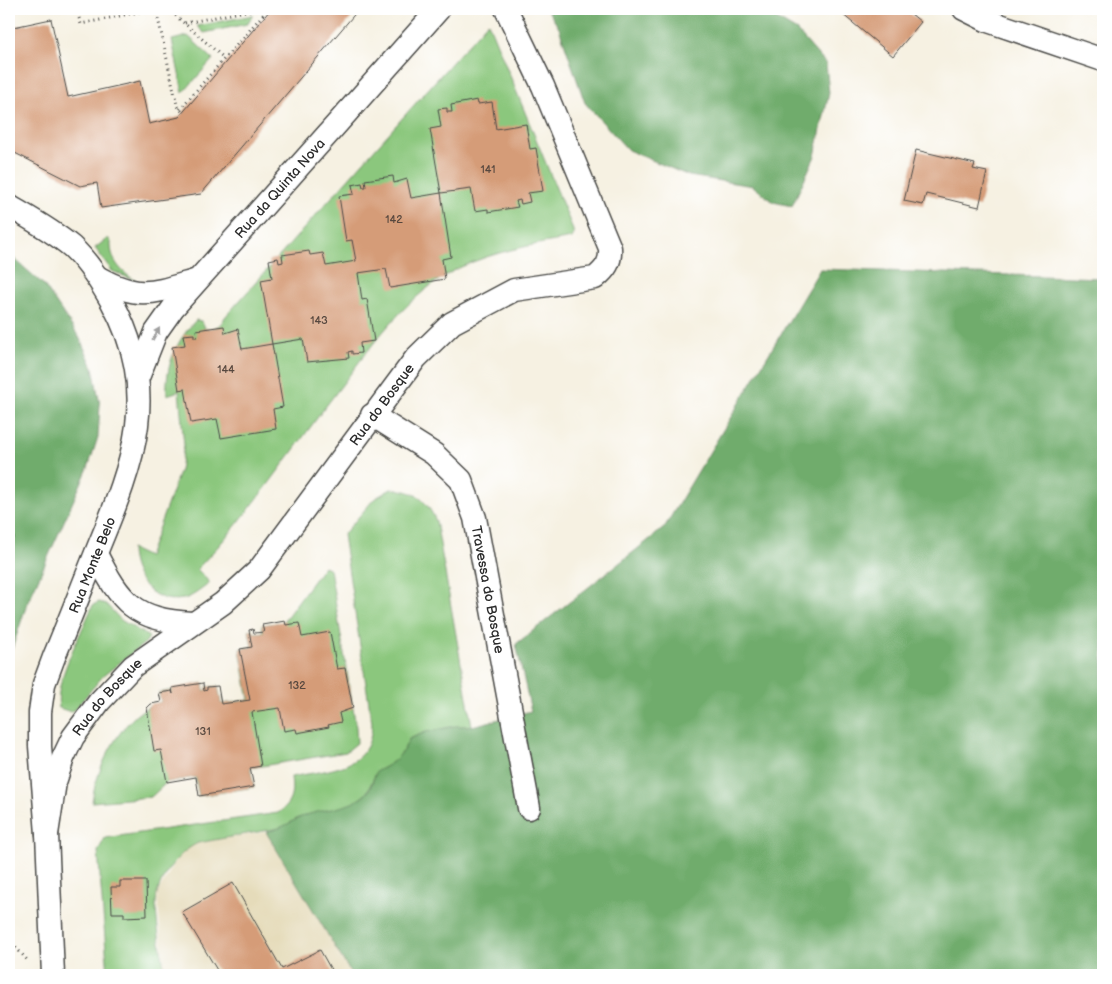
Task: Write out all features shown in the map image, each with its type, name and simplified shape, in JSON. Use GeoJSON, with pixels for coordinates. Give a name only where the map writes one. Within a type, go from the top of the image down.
{"type":"FeatureCollection","features":[{"type":"Feature","properties":{"kind":"street","name":"Rua da Quinta Nova"},"geometry":{"type":"LineString","coordinates":[[138,379],[156,332],[194,282],[439,9]]}},
{"type":"Feature","properties":{"kind":"street"},"geometry":{"type":"LineString","coordinates":[[964,9],[988,21],[1103,60]]}},
{"type":"Feature","properties":{"kind":"street","name":"Rua do Bosque"},"geometry":{"type":"LineString","coordinates":[[47,834],[55,782],[73,737],[99,702],[133,666],[223,603],[259,570],[416,358],[452,323],[514,290],[594,278],[604,271],[610,260],[610,248],[544,86],[508,11]]}},
{"type":"Feature","properties":{"kind":"street","name":"Rua Monte Belo"},"geometry":{"type":"LineString","coordinates":[[9,206],[46,228],[73,248],[99,278],[132,344],[138,379],[137,436],[123,489],[44,684],[40,712],[40,746],[47,834],[44,972]]}},
{"type":"Feature","properties":{"kind":"street"},"geometry":{"type":"LineString","coordinates":[[99,278],[132,292],[151,293],[194,282]]}},
{"type":"Feature","properties":{"kind":"street"},"geometry":{"type":"LineString","coordinates":[[119,315],[194,282]]}},
{"type":"Feature","properties":{"kind":"street","name":"Travessa do Bosque"},"geometry":{"type":"LineString","coordinates":[[372,415],[434,454],[461,480],[475,518],[529,808]]}},
{"type":"Feature","properties":{"kind":"street"},"geometry":{"type":"LineString","coordinates":[[96,554],[112,586],[142,614],[164,622],[192,623]]}},
{"type":"Feature","properties":{"kind":"path"},"geometry":{"type":"LineString","coordinates":[[79,18],[81,24],[154,9],[177,104],[181,111],[224,58],[268,9]]}},
{"type":"Feature","properties":{"kind":"path"},"geometry":{"type":"LineString","coordinates":[[168,9],[224,58]]}},
{"type":"Feature","properties":{"kind":"path"},"geometry":{"type":"LineString","coordinates":[[184,23],[256,9]]}},
{"type":"Feature","properties":{"kind":"path"},"geometry":{"type":"LineString","coordinates":[[9,540],[16,536]]}},
{"type":"Feature","properties":{"kind":"path"},"geometry":{"type":"LineString","coordinates":[[9,940],[44,972]]}},
{"type":"Feature","properties":{"kind":"shaded area"},"geometry":{"type":"Polygon","coordinates":[[[266,832],[352,975],[165,975],[157,894],[176,861],[186,849],[198,843],[266,832]]]}},
{"type":"Feature","properties":{"kind":"green space"},"geometry":{"type":"Polygon","coordinates":[[[547,9],[760,9],[797,31],[826,64],[829,93],[815,156],[792,206],[773,202],[753,186],[689,176],[628,150],[585,103],[559,28],[547,9]]]}},
{"type":"Feature","properties":{"kind":"green space"},"geometry":{"type":"Polygon","coordinates":[[[253,15],[247,24],[204,33],[197,26],[253,15]]]}},
{"type":"Feature","properties":{"kind":"green space"},"geometry":{"type":"Polygon","coordinates":[[[488,22],[572,227],[574,234],[572,238],[528,246],[486,257],[459,268],[441,278],[424,291],[408,305],[380,336],[254,503],[197,569],[210,583],[187,598],[175,600],[155,595],[140,580],[132,560],[131,549],[148,557],[180,470],[184,445],[179,391],[167,395],[170,364],[178,345],[196,320],[201,321],[205,327],[203,329],[213,328],[221,323],[488,22]]]}},
{"type":"Feature","properties":{"kind":"green space"},"geometry":{"type":"Polygon","coordinates":[[[188,36],[213,59],[183,93],[172,40],[188,36]]]}},
{"type":"Feature","properties":{"kind":"green space"},"geometry":{"type":"Polygon","coordinates":[[[108,238],[118,266],[138,282],[112,271],[95,248],[108,238]]]}},
{"type":"Feature","properties":{"kind":"green space"},"geometry":{"type":"Polygon","coordinates":[[[9,254],[44,285],[79,337],[93,367],[100,405],[98,437],[88,468],[27,604],[9,658],[9,254]]]}},
{"type":"Feature","properties":{"kind":"green space"},"geometry":{"type":"Polygon","coordinates":[[[820,269],[1103,278],[1103,975],[352,975],[266,832],[280,828],[307,815],[341,807],[358,800],[367,793],[377,771],[397,758],[409,739],[426,732],[455,726],[472,726],[531,711],[516,644],[664,528],[820,269]]]}},
{"type":"Feature","properties":{"kind":"green space"},"geometry":{"type":"Polygon","coordinates":[[[391,489],[407,491],[419,497],[424,501],[436,521],[472,726],[440,729],[409,739],[397,758],[377,771],[366,794],[351,805],[298,818],[285,827],[198,843],[191,847],[173,864],[163,878],[157,894],[157,922],[165,975],[108,975],[98,851],[105,838],[278,813],[289,802],[292,788],[291,777],[345,765],[365,751],[370,739],[372,723],[343,535],[374,499],[391,489]]]}},
{"type":"Feature","properties":{"kind":"green space"},"geometry":{"type":"Polygon","coordinates":[[[324,566],[330,569],[357,743],[346,752],[250,768],[254,787],[199,796],[195,777],[167,782],[151,797],[92,802],[99,773],[114,742],[135,716],[148,707],[161,702],[159,693],[203,683],[204,691],[207,690],[207,687],[218,686],[221,704],[249,700],[240,649],[252,647],[249,630],[253,629],[254,633],[263,632],[262,625],[283,622],[324,566]]]}},
{"type":"Feature","properties":{"kind":"green space"},"geometry":{"type":"Polygon","coordinates":[[[99,602],[106,604],[121,620],[149,637],[146,642],[103,676],[71,712],[59,708],[58,698],[63,674],[93,605],[99,602]]]}},
{"type":"Feature","properties":{"kind":"building"},"geometry":{"type":"Polygon","coordinates":[[[271,9],[359,9],[201,194],[101,208],[97,183],[80,186],[9,150],[9,28],[51,19],[68,97],[140,81],[149,124],[179,117],[271,9]]]}},
{"type":"Feature","properties":{"kind":"building"},"geometry":{"type":"Polygon","coordinates":[[[836,9],[905,9],[921,22],[893,56],[836,9]]]}},
{"type":"Feature","properties":{"kind":"building"},"geometry":{"type":"Polygon","coordinates":[[[477,100],[478,104],[492,102],[496,129],[526,124],[530,149],[536,148],[543,191],[528,193],[530,202],[521,204],[520,200],[516,201],[518,207],[488,212],[488,209],[475,211],[471,189],[441,193],[430,129],[441,127],[438,109],[447,108],[447,112],[452,112],[451,105],[477,100]]]}},
{"type":"Feature","properties":{"kind":"building"},"geometry":{"type":"Polygon","coordinates":[[[916,150],[975,164],[973,169],[987,172],[979,207],[926,194],[923,205],[904,201],[916,150]]]}},
{"type":"Feature","properties":{"kind":"building"},"geometry":{"type":"Polygon","coordinates":[[[393,176],[394,183],[407,179],[411,198],[441,193],[451,257],[442,259],[445,279],[390,288],[386,269],[358,273],[362,300],[367,299],[374,341],[360,343],[361,353],[352,354],[352,351],[348,352],[349,358],[307,362],[303,339],[272,344],[261,280],[272,278],[269,260],[278,258],[279,263],[283,262],[282,255],[309,251],[310,255],[323,253],[326,266],[356,261],[352,240],[346,241],[339,196],[354,194],[352,185],[362,183],[363,187],[366,187],[365,180],[393,176]]]}},
{"type":"Feature","properties":{"kind":"building"},"geometry":{"type":"Polygon","coordinates":[[[224,326],[225,333],[238,329],[242,349],[272,344],[283,407],[273,409],[276,429],[221,438],[217,419],[191,423],[185,389],[179,390],[172,347],[185,345],[183,335],[194,334],[194,337],[197,337],[196,330],[224,326]]]}},
{"type":"Feature","properties":{"kind":"building"},"geometry":{"type":"Polygon","coordinates":[[[285,621],[286,625],[299,623],[302,637],[330,632],[337,669],[345,668],[353,708],[339,713],[341,722],[328,725],[329,727],[297,733],[296,729],[284,731],[280,708],[252,712],[261,766],[250,768],[254,787],[199,796],[196,777],[167,782],[161,750],[154,751],[147,708],[151,704],[161,702],[159,693],[172,691],[173,694],[172,688],[203,683],[204,691],[207,690],[207,687],[218,686],[221,704],[250,700],[240,649],[252,647],[249,630],[253,629],[254,633],[264,632],[262,625],[285,621]]]}},
{"type":"Feature","properties":{"kind":"building"},"geometry":{"type":"Polygon","coordinates":[[[120,881],[146,881],[147,916],[124,917],[124,913],[112,913],[111,887],[120,887],[120,881]]]}},
{"type":"Feature","properties":{"kind":"building"},"geometry":{"type":"Polygon","coordinates":[[[233,883],[282,969],[320,950],[334,975],[220,975],[182,912],[233,883]]]}}]}
